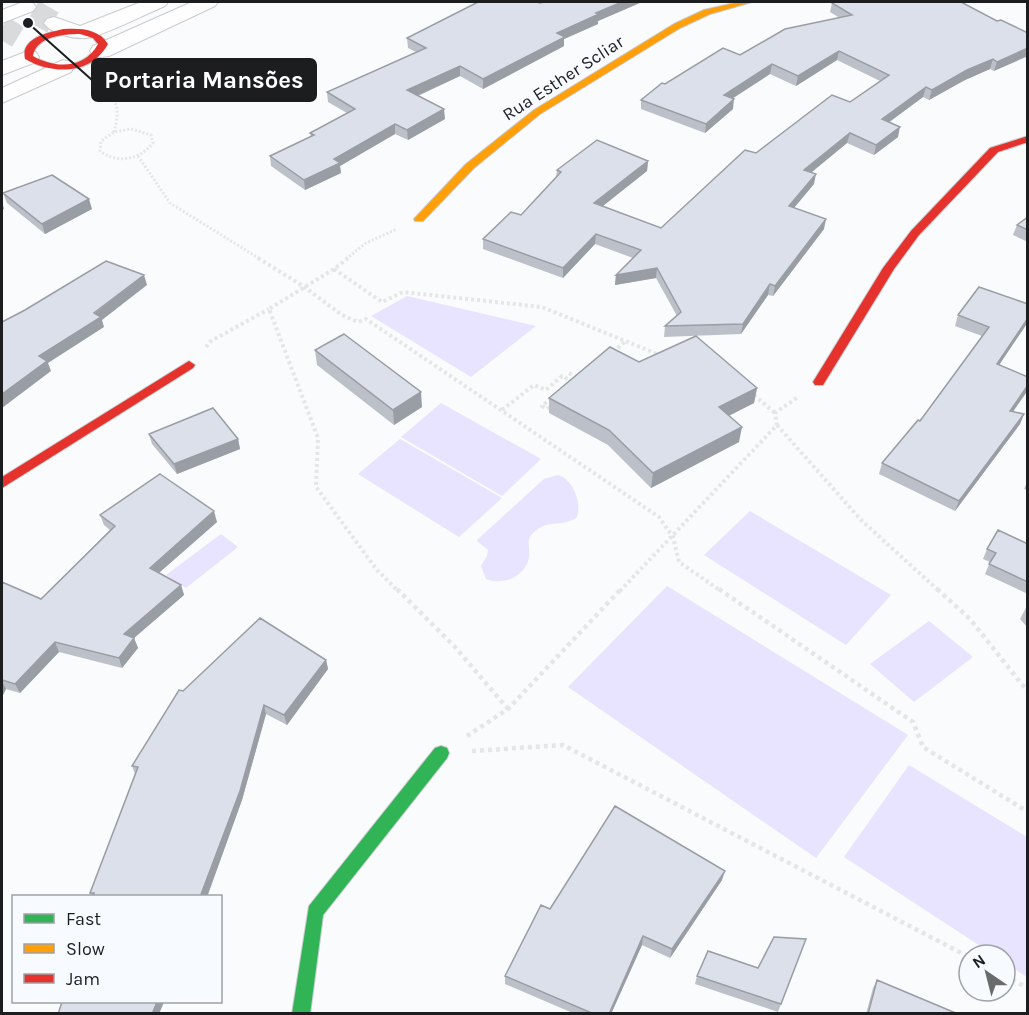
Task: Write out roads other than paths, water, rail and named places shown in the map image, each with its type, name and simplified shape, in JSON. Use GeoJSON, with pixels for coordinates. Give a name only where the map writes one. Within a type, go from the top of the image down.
{"type":"FeatureCollection","features":[{"type":"Feature","properties":{"kind":"street"},"geometry":{"type":"LineString","coordinates":[[2,69],[26,46],[54,33],[79,31],[158,2]]}},
{"type":"Feature","properties":{"kind":"street"},"geometry":{"type":"LineString","coordinates":[[2,96],[69,66],[87,62],[101,51],[208,2]]}},
{"type":"Feature","properties":{"kind":"street","name":"Rua Esther Scliar"},"geometry":{"type":"LineString","coordinates":[[418,219],[470,166],[537,112],[678,26],[707,12],[748,2]]}},
{"type":"Feature","properties":{"kind":"street"},"geometry":{"type":"LineString","coordinates":[[2,17],[24,7]]}},
{"type":"Feature","properties":{"kind":"street"},"geometry":{"type":"LineString","coordinates":[[54,23],[100,39],[103,44],[101,51]]}},
{"type":"Feature","properties":{"kind":"street"},"geometry":{"type":"LineString","coordinates":[[26,46],[40,66],[69,66]]}},
{"type":"Feature","properties":{"kind":"street"},"geometry":{"type":"LineString","coordinates":[[819,382],[890,268],[915,233],[994,150],[1028,140]]}},
{"type":"Feature","properties":{"kind":"street"},"geometry":{"type":"LineString","coordinates":[[2,483],[189,365]]}},
{"type":"Feature","properties":{"kind":"street"},"geometry":{"type":"LineString","coordinates":[[301,1014],[315,912],[441,753]]}},
{"type":"Feature","properties":{"kind":"tunnel"},"geometry":{"type":"LineString","coordinates":[[33,11],[54,23]]}},
{"type":"Feature","properties":{"kind":"tunnel"},"geometry":{"type":"LineString","coordinates":[[2,27],[18,37]]}},
{"type":"Feature","properties":{"kind":"place","name":"Portaria Mansões"},"geometry":{"type":"Point","coordinates":[28,23]}}]}
